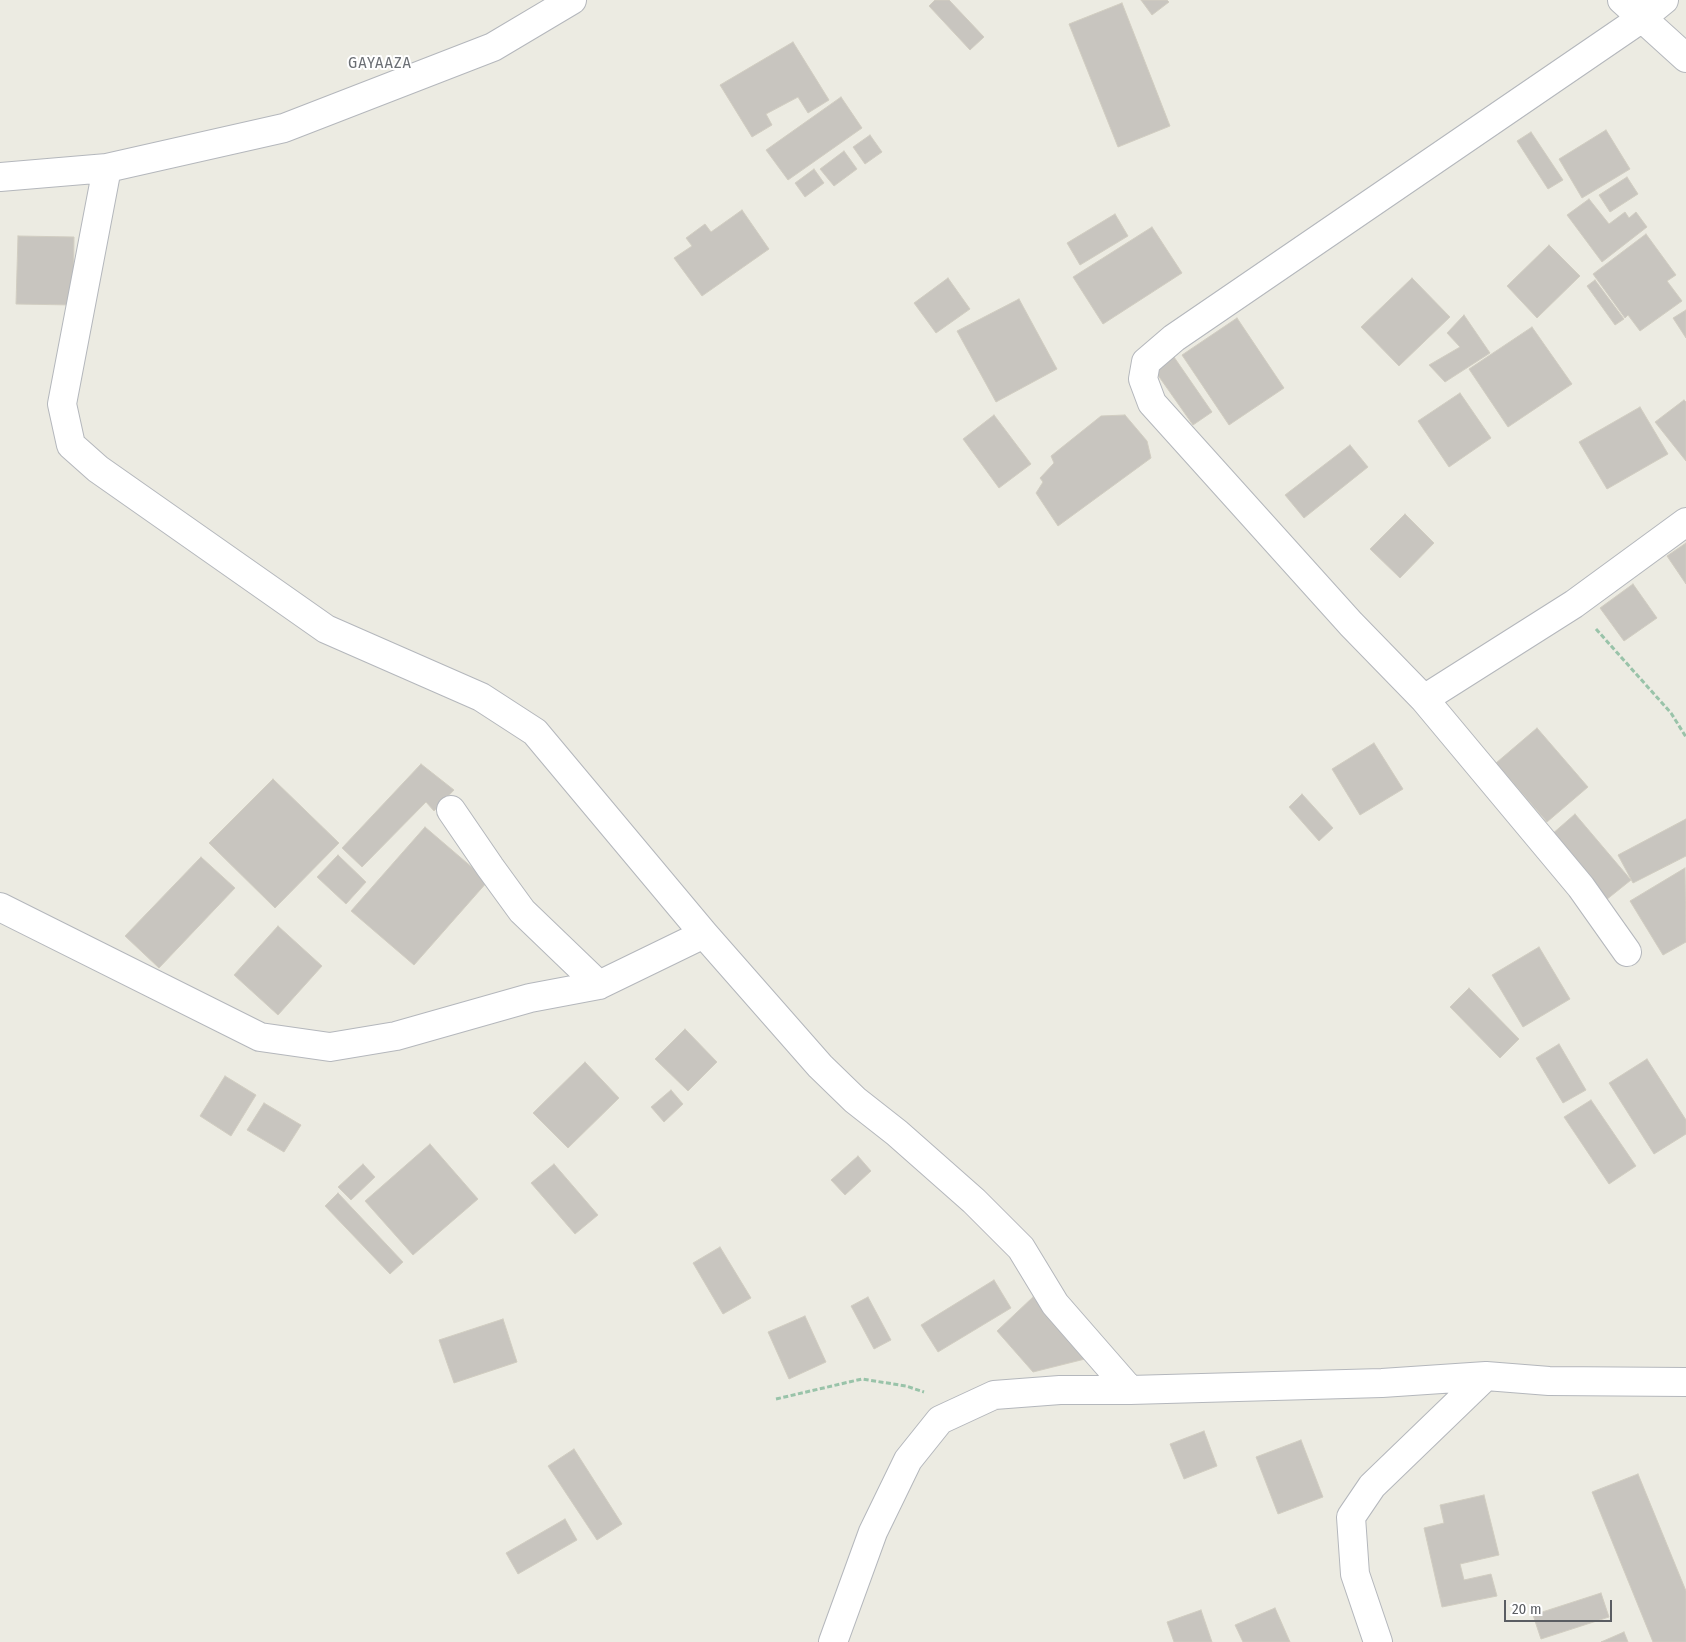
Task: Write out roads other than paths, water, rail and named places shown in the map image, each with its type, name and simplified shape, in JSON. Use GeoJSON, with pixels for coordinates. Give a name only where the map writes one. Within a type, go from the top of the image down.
{"type":"FeatureCollection","features":[{"type":"Feature","properties":{"kind":"street"},"geometry":{"type":"LineString","coordinates":[[0,177],[107,168],[284,128],[492,47],[572,0]]}},
{"type":"Feature","properties":{"kind":"street"},"geometry":{"type":"LineString","coordinates":[[1622,0],[1686,58]]}},
{"type":"Feature","properties":{"kind":"street"},"geometry":{"type":"LineString","coordinates":[[1627,952],[1581,888],[1424,698],[1352,624],[1152,403],[1143,380],[1146,362],[1174,338],[1642,18],[1664,0]]}},
{"type":"Feature","properties":{"kind":"street"},"geometry":{"type":"LineString","coordinates":[[107,168],[62,404],[71,445],[98,469],[326,629],[480,697],[535,732],[704,934],[820,1066],[855,1100],[898,1133],[974,1201],[1021,1248],[1055,1304],[1130,1390]]}},
{"type":"Feature","properties":{"kind":"street"},"geometry":{"type":"LineString","coordinates":[[1424,698],[1574,604],[1686,522]]}},
{"type":"Feature","properties":{"kind":"street"},"geometry":{"type":"LineString","coordinates":[[451,810],[522,911],[599,985]]}},
{"type":"Feature","properties":{"kind":"street"},"geometry":{"type":"LineString","coordinates":[[0,907],[260,1037],[330,1047],[396,1036],[530,998],[599,985],[704,934]]}},
{"type":"Feature","properties":{"kind":"street"},"geometry":{"type":"LineString","coordinates":[[1378,1642],[1355,1574],[1351,1517],[1372,1486],[1486,1376]]}},
{"type":"Feature","properties":{"kind":"street"},"geometry":{"type":"LineString","coordinates":[[833,1642],[873,1532],[908,1460],[940,1420],[994,1395],[1060,1390],[1130,1390],[1382,1383],[1486,1376],[1549,1381],[1686,1382]]}},
{"type":"Feature","properties":{"kind":"district","name":"GAYAAZA"},"geometry":{"type":"Point","coordinates":[380,64]}}]}
